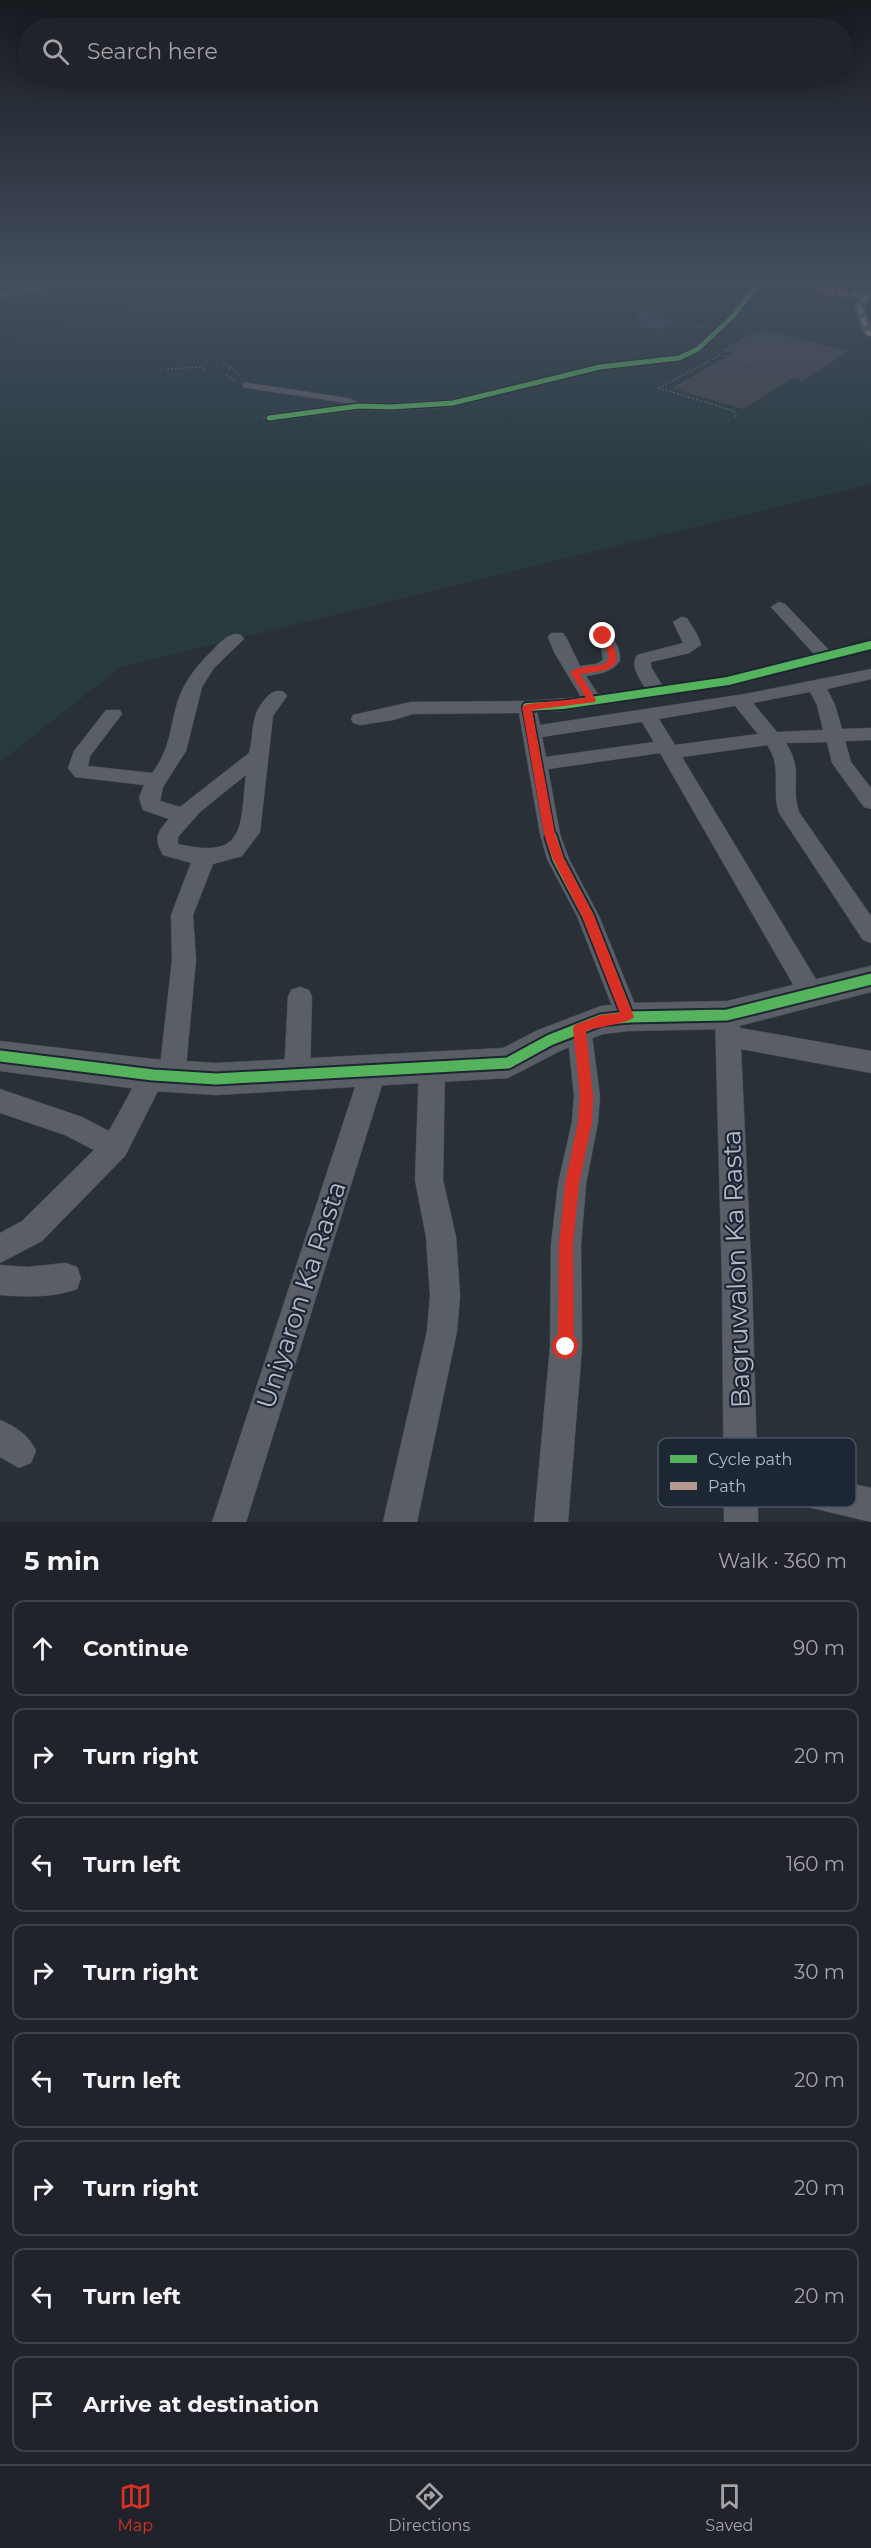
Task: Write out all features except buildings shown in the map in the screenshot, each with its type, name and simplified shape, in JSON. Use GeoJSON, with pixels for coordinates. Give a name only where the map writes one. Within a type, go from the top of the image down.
{"type":"FeatureCollection","features":[{"type":"Feature","properties":{"kind":"street"},"geometry":{"type":"LineString","coordinates":[[269,418],[358,405],[390,407],[453,403],[600,367],[679,358],[687,354]]}},
{"type":"Feature","properties":{"kind":"street"},"geometry":{"type":"LineString","coordinates":[[779,607],[825,656]]}},
{"type":"Feature","properties":{"kind":"street"},"geometry":{"type":"LineString","coordinates":[[656,691],[642,667],[643,659],[683,650],[692,645],[690,636],[681,622]]}},
{"type":"Feature","properties":{"kind":"street"},"geometry":{"type":"LineString","coordinates":[[575,672],[603,668],[611,663],[614,656],[603,636]]}},
{"type":"Feature","properties":{"kind":"street"},"geometry":{"type":"LineString","coordinates":[[557,637],[592,700]]}},
{"type":"Feature","properties":{"kind":"street"},"geometry":{"type":"LineString","coordinates":[[183,816],[150,805],[148,797],[174,756],[189,696],[201,674],[213,658],[235,639]]}},
{"type":"Feature","properties":{"kind":"street"},"geometry":{"type":"LineString","coordinates":[[360,719],[393,714],[411,708],[527,707],[728,681],[871,645]]}},
{"type":"Feature","properties":{"kind":"street"},"geometry":{"type":"LineString","coordinates":[[532,732],[648,716],[871,674]]}},
{"type":"Feature","properties":{"kind":"street"},"geometry":{"type":"LineString","coordinates":[[816,686],[826,705],[842,763],[871,802]]}},
{"type":"Feature","properties":{"kind":"street"},"geometry":{"type":"LineString","coordinates":[[258,756],[183,816],[167,834],[167,844],[171,850],[204,858],[234,851],[250,832],[258,756],[262,746],[263,720],[266,711],[279,696]]}},
{"type":"Feature","properties":{"kind":"street"},"geometry":{"type":"LineString","coordinates":[[740,700],[784,756],[788,783],[785,804],[789,813],[871,934]]}},
{"type":"Feature","properties":{"kind":"street"},"geometry":{"type":"LineString","coordinates":[[527,707],[550,834],[558,859],[588,916],[628,1017]]}},
{"type":"Feature","properties":{"kind":"street"},"geometry":{"type":"LineString","coordinates":[[114,714],[81,755],[78,768],[82,772],[158,780]]}},
{"type":"Feature","properties":{"kind":"street"},"geometry":{"type":"LineString","coordinates":[[648,716],[811,993]]}},
{"type":"Feature","properties":{"kind":"street"},"geometry":{"type":"LineString","coordinates":[[539,764],[770,738],[871,734]]}},
{"type":"Feature","properties":{"kind":"street"},"geometry":{"type":"LineString","coordinates":[[0,1249],[32,1231],[115,1147],[163,1076],[184,960],[182,915],[204,858]]}},
{"type":"Feature","properties":{"kind":"street"},"geometry":{"type":"LineString","coordinates":[[727,1025],[811,993],[871,980]]}},
{"type":"Feature","properties":{"kind":"street"},"geometry":{"type":"LineString","coordinates":[[297,1074],[300,997]]}},
{"type":"Feature","properties":{"kind":"street"},"geometry":{"type":"LineString","coordinates":[[0,1056],[163,1076],[216,1079],[508,1063],[549,1040],[579,1028],[601,1020],[628,1017],[727,1025],[871,1062]]}},
{"type":"Feature","properties":{"kind":"street","name":"Bagruwalon Ka Rasta"},"geometry":{"type":"LineString","coordinates":[[727,1025],[740,1438]]}},
{"type":"Feature","properties":{"kind":"street"},"geometry":{"type":"LineString","coordinates":[[551,1522],[566,1347],[566,1245],[572,1184],[585,1122],[586,1105],[579,1028]]}},
{"type":"Feature","properties":{"kind":"street"},"geometry":{"type":"LineString","coordinates":[[400,1522],[441,1331],[445,1295],[441,1237],[429,1180],[432,1066]]}},
{"type":"Feature","properties":{"kind":"street","name":"Uniyaron Ka Rasta"},"geometry":{"type":"LineString","coordinates":[[229,1522],[374,1069]]}},
{"type":"Feature","properties":{"kind":"street"},"geometry":{"type":"LineString","coordinates":[[0,1101],[72,1126],[115,1147]]}},
{"type":"Feature","properties":{"kind":"street"},"geometry":{"type":"LineString","coordinates":[[0,1280],[27,1282],[66,1278]]}},
{"type":"Feature","properties":{"kind":"street"},"geometry":{"type":"LineString","coordinates":[[856,1501],[871,1505]]}},
{"type":"Feature","properties":{"kind":"lane"},"geometry":{"type":"LineString","coordinates":[[245,385],[350,401],[358,405]]}},
{"type":"Feature","properties":{"kind":"path"},"geometry":{"type":"LineString","coordinates":[[736,417],[734,411],[659,388],[720,355],[750,362]]}},
{"type":"Feature","properties":{"kind":"path"},"geometry":{"type":"LineString","coordinates":[[223,362],[246,380],[245,385]]}},
{"type":"Feature","properties":{"kind":"path"},"geometry":{"type":"LineString","coordinates":[[194,363],[197,366]]}},
{"type":"Feature","properties":{"kind":"path"},"geometry":{"type":"LineString","coordinates":[[167,369],[197,366],[206,371]]}},
{"type":"Feature","properties":{"kind":"green space"},"geometry":{"type":"Polygon","coordinates":[[[0,354],[871,354],[871,484],[121,667],[0,762],[0,354]]]}},
{"type":"Feature","properties":{"kind":"cycle path"},"geometry":{"type":"LineString","coordinates":[[269,418],[359,406],[391,407],[453,403],[600,367],[679,358],[687,354]]}},
{"type":"Feature","properties":{"kind":"cycle path"},"geometry":{"type":"LineString","coordinates":[[628,1017],[588,916],[558,859],[550,834],[527,707],[563,705],[728,681],[871,645]]}},
{"type":"Feature","properties":{"kind":"cycle path"},"geometry":{"type":"LineString","coordinates":[[0,1056],[153,1075],[216,1079],[508,1063],[550,1040],[601,1020],[628,1017],[727,1015],[871,979]]}},
{"type":"Feature","properties":{"kind":"route"},"geometry":{"type":"LineString","coordinates":[[566,1347],[566,1245],[572,1184],[585,1122],[586,1096],[579,1028],[601,1020],[628,1017],[588,916],[558,859],[550,834],[527,707],[563,705],[592,700],[575,672],[603,668],[611,663],[614,656],[603,636]]}}]}
